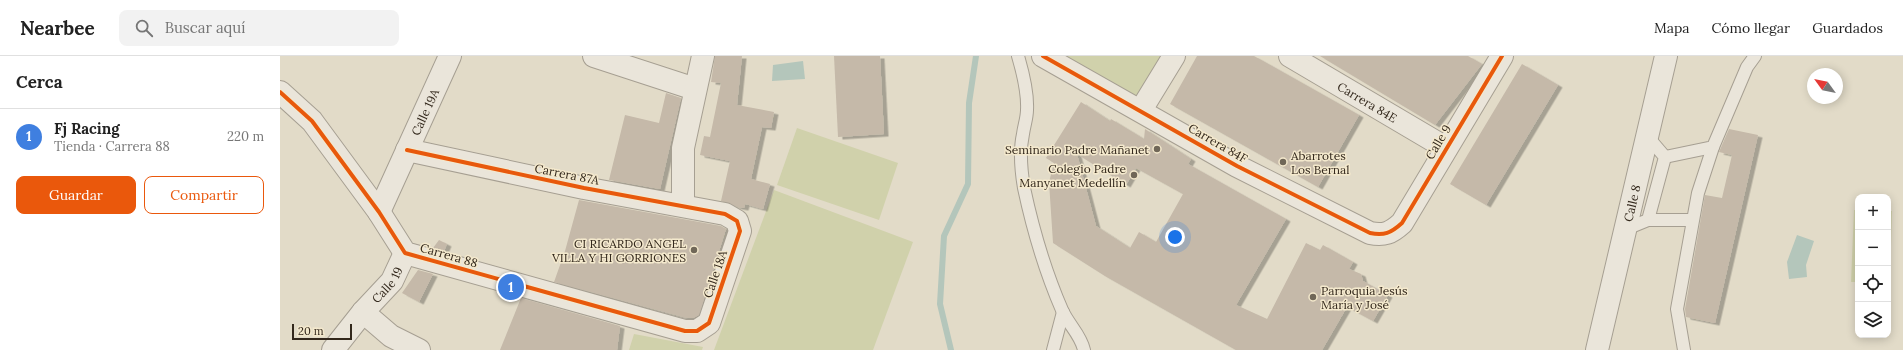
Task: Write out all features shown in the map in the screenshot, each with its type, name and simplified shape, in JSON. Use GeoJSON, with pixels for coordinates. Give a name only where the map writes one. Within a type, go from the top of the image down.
{"type":"FeatureCollection","features":[{"type":"Feature","properties":{"kind":"street","name":"Calle 19A"},"geometry":{"type":"LineString","coordinates":[[379,212],[450,56]]}},
{"type":"Feature","properties":{"kind":"street"},"geometry":{"type":"LineString","coordinates":[[594,56],[695,89]]}},
{"type":"Feature","properties":{"kind":"street"},"geometry":{"type":"LineString","coordinates":[[683,205],[684,148],[703,56]]}},
{"type":"Feature","properties":{"kind":"street","name":"Carrera 84F"},"geometry":{"type":"LineString","coordinates":[[1043,56],[1141,110],[1237,166],[1363,230],[1379,235],[1387,234]]}},
{"type":"Feature","properties":{"kind":"street"},"geometry":{"type":"LineString","coordinates":[[1141,110],[1174,56]]}},
{"type":"Feature","properties":{"kind":"street","name":"Carrera 84E"},"geometry":{"type":"LineString","coordinates":[[1290,56],[1446,148]]}},
{"type":"Feature","properties":{"kind":"street","name":"Calle 8"},"geometry":{"type":"LineString","coordinates":[[1597,350],[1666,56]]}},
{"type":"Feature","properties":{"kind":"street","name":"Calle 9"},"geometry":{"type":"LineString","coordinates":[[1387,234],[1402,222],[1446,148],[1496,58]]}},
{"type":"Feature","properties":{"kind":"street","name":"Carrera 88"},"geometry":{"type":"LineString","coordinates":[[280,92],[312,121],[379,212],[405,252],[685,331]]}},
{"type":"Feature","properties":{"kind":"street","name":"Carrera 87A"},"geometry":{"type":"LineString","coordinates":[[407,150],[584,188],[683,205],[725,214]]}},
{"type":"Feature","properties":{"kind":"street","name":"Calle 18A"},"geometry":{"type":"LineString","coordinates":[[685,331],[697,331],[709,322],[740,231],[737,220],[725,214]]}},
{"type":"Feature","properties":{"kind":"street","name":"Calle 19"},"geometry":{"type":"LineString","coordinates":[[333,350],[363,312],[392,281],[405,252]]}},
{"type":"Feature","properties":{"kind":"street"},"geometry":{"type":"LineString","coordinates":[[363,312],[391,336],[419,350]]}},
{"type":"Feature","properties":{"kind":"lane"},"geometry":{"type":"LineString","coordinates":[[1018,56],[1023,73],[1027,111],[1021,145],[1022,174],[1041,256],[1063,312],[1083,344],[1084,350]]}},
{"type":"Feature","properties":{"kind":"lane"},"geometry":{"type":"LineString","coordinates":[[1684,350],[1677,308],[1698,193],[1713,147],[1747,67],[1755,56]]}},
{"type":"Feature","properties":{"kind":"lane"},"geometry":{"type":"LineString","coordinates":[[1647,136],[1665,157]]}},
{"type":"Feature","properties":{"kind":"lane"},"geometry":{"type":"LineString","coordinates":[[1665,157],[1713,147]]}},
{"type":"Feature","properties":{"kind":"lane"},"geometry":{"type":"LineString","coordinates":[[1648,220],[1665,157]]}},
{"type":"Feature","properties":{"kind":"lane"},"geometry":{"type":"LineString","coordinates":[[1626,229],[1648,220],[1692,220]]}},
{"type":"Feature","properties":{"kind":"lane"},"geometry":{"type":"LineString","coordinates":[[1053,350],[1063,312]]}},
{"type":"Feature","properties":{"kind":"green space"},"geometry":{"type":"Polygon","coordinates":[[[1064,56],[1164,56],[1139,98],[1064,56]]]}},
{"type":"Feature","properties":{"kind":"green space"},"geometry":{"type":"Polygon","coordinates":[[[797,128],[898,163],[879,220],[777,185],[797,128]]]}},
{"type":"Feature","properties":{"kind":"green space"},"geometry":{"type":"Polygon","coordinates":[[[774,190],[913,242],[873,350],[714,350],[774,190]]]}},
{"type":"Feature","properties":{"kind":"green space"},"geometry":{"type":"Polygon","coordinates":[[[1854,210],[1855,210],[1855,282],[1851,282],[1854,210]]]}},
{"type":"Feature","properties":{"kind":"green space"},"geometry":{"type":"Polygon","coordinates":[[[1891,211],[1892,211],[1891,247],[1891,211]]]}},
{"type":"Feature","properties":{"kind":"green space"},"geometry":{"type":"Polygon","coordinates":[[[634,334],[703,347],[702,350],[629,350],[634,334]]]}},
{"type":"Feature","properties":{"kind":"shaded area"},"geometry":{"type":"Polygon","coordinates":[[[803,61],[805,79],[772,81],[773,65],[803,61]]]}},
{"type":"Feature","properties":{"kind":"shaded area"},"geometry":{"type":"Polygon","coordinates":[[[1797,235],[1814,241],[1806,265],[1807,277],[1789,279],[1787,262],[1797,235]]]}},
{"type":"Feature","properties":{"kind":"building"},"geometry":{"type":"Polygon","coordinates":[[[715,56],[742,56],[737,105],[774,112],[771,128],[762,127],[751,179],[770,184],[763,209],[745,204],[744,208],[738,207],[721,201],[730,161],[700,155],[704,136],[710,137],[721,83],[711,82],[715,56]]]}},
{"type":"Feature","properties":{"kind":"building"},"geometry":{"type":"Polygon","coordinates":[[[834,56],[880,56],[884,134],[838,137],[834,56]]]}},
{"type":"Feature","properties":{"kind":"building"},"geometry":{"type":"Polygon","coordinates":[[[1197,56],[1254,56],[1359,115],[1318,187],[1170,104],[1197,56]]]}},
{"type":"Feature","properties":{"kind":"building"},"geometry":{"type":"Polygon","coordinates":[[[1320,56],[1468,56],[1482,64],[1435,125],[1320,56]]]}},
{"type":"Feature","properties":{"kind":"building"},"geometry":{"type":"Polygon","coordinates":[[[1522,64],[1558,85],[1486,205],[1450,184],[1522,64]]]}},
{"type":"Feature","properties":{"kind":"building"},"geometry":{"type":"Polygon","coordinates":[[[666,93],[681,98],[660,189],[609,180],[625,115],[659,123],[666,93]]]}},
{"type":"Feature","properties":{"kind":"building"},"geometry":{"type":"Polygon","coordinates":[[[1081,102],[1110,121],[1111,119],[1144,139],[1145,129],[1191,159],[1188,164],[1286,219],[1236,305],[1267,319],[1306,243],[1320,250],[1323,245],[1353,262],[1349,269],[1361,274],[1363,281],[1388,295],[1373,321],[1347,307],[1322,350],[1236,350],[1105,276],[1053,243],[1049,182],[1054,163],[1046,158],[1081,102]],[[1077,154],[1096,226],[1130,248],[1139,232],[1156,242],[1183,194],[1136,168],[1126,185],[1077,154]]]}},
{"type":"Feature","properties":{"kind":"building"},"geometry":{"type":"Polygon","coordinates":[[[1729,129],[1758,135],[1715,323],[1686,317],[1685,309],[1705,195],[1722,198],[1732,155],[1719,152],[1729,129]]]}},
{"type":"Feature","properties":{"kind":"building"},"geometry":{"type":"Polygon","coordinates":[[[579,200],[721,226],[726,229],[699,315],[693,318],[687,318],[554,282],[565,251],[579,200]]]}},
{"type":"Feature","properties":{"kind":"building"},"geometry":{"type":"Polygon","coordinates":[[[439,240],[447,244],[444,251],[433,248],[439,240]]]}},
{"type":"Feature","properties":{"kind":"building"},"geometry":{"type":"Polygon","coordinates":[[[418,270],[433,274],[419,302],[402,293],[418,270]]]}},
{"type":"Feature","properties":{"kind":"building"},"geometry":{"type":"Polygon","coordinates":[[[521,298],[620,326],[617,350],[500,350],[521,298]]]}},
{"type":"Feature","properties":{"kind":"waterway"},"geometry":{"type":"LineString","coordinates":[[951,350],[940,304],[944,236],[968,184],[969,103],[976,56]]}},
{"type":"Feature","properties":{"kind":"cycle path"},"geometry":{"type":"LineString","coordinates":[[1043,56],[1237,166],[1370,233],[1379,234],[1387,233],[1402,223],[1502,56]]}},
{"type":"Feature","properties":{"kind":"cycle path"},"geometry":{"type":"LineString","coordinates":[[280,92],[312,121],[379,212],[405,253],[685,331],[697,331],[709,323],[740,231],[737,221],[725,214],[584,188],[407,150]]}},
{"type":"Feature","properties":{"kind":"place","name":"Seminario Padre Mañanet"},"geometry":{"type":"Point","coordinates":[1157,149]}},
{"type":"Feature","properties":{"kind":"place","name":"Abarrotes Los Bernal"},"geometry":{"type":"Point","coordinates":[1283,162]}},
{"type":"Feature","properties":{"kind":"place","name":"Colegio Padre Manyanet Medellín"},"geometry":{"type":"Point","coordinates":[1134,175]}},
{"type":"Feature","properties":{"kind":"place","name":"CI RICARDO ANGEL VILLA Y HI GORRIONES"},"geometry":{"type":"Point","coordinates":[694,250]}},
{"type":"Feature","properties":{"kind":"place","name":"Fj Racing"},"geometry":{"type":"Point","coordinates":[511,287]}},
{"type":"Feature","properties":{"kind":"place","name":"Parroquia Jesús María y José"},"geometry":{"type":"Point","coordinates":[1313,297]}}]}
